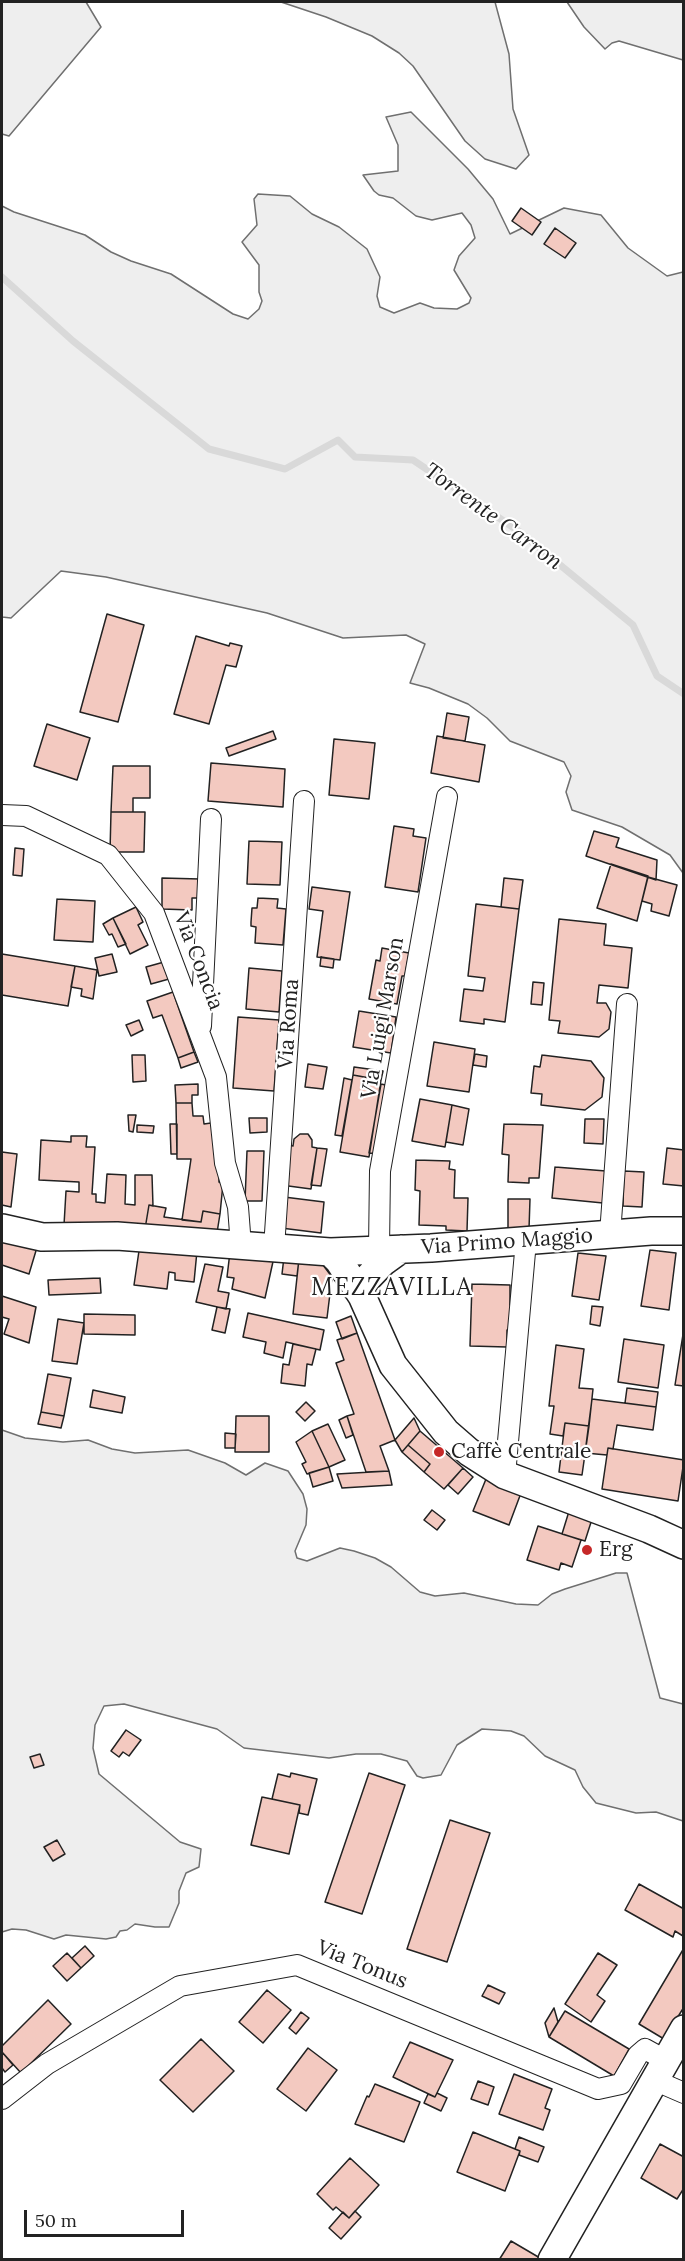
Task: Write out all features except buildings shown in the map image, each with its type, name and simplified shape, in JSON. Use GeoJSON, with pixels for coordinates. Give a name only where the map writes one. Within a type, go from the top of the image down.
{"type":"FeatureCollection","features":[{"type":"Feature","properties":{"kind":"main road"},"geometry":{"type":"LineString","coordinates":[[2,1228],[42,1236],[117,1236],[330,1252],[339,1261],[357,1289],[393,1365],[446,1432],[470,1452],[505,1475],[649,1529],[684,1545]]}},
{"type":"Feature","properties":{"kind":"main road","name":"Via Primo Maggio"},"geometry":{"type":"LineString","coordinates":[[330,1252],[684,1231]]}},
{"type":"Feature","properties":{"kind":"main road"},"geometry":{"type":"LineString","coordinates":[[357,1289],[383,1262],[390,1249]]}},
{"type":"Feature","properties":{"kind":"main road"},"geometry":{"type":"LineString","coordinates":[[552,2259],[684,2029]]}},
{"type":"Feature","properties":{"kind":"street","name":"Via Luigi Marson"},"geometry":{"type":"LineString","coordinates":[[390,1249],[380,1171],[447,797]]}},
{"type":"Feature","properties":{"kind":"street","name":"Via Roma"},"geometry":{"type":"LineString","coordinates":[[274,1248],[304,801]]}},
{"type":"Feature","properties":{"kind":"street","name":"Via Concia"},"geometry":{"type":"LineString","coordinates":[[2,816],[26,816],[108,855],[154,914],[216,1077],[225,1163],[238,1207],[241,1246]]}},
{"type":"Feature","properties":{"kind":"street","name":"Via Concia"},"geometry":{"type":"LineString","coordinates":[[200,1035],[211,819]]}},
{"type":"Feature","properties":{"kind":"street"},"geometry":{"type":"LineString","coordinates":[[610,1234],[627,1004]]}},
{"type":"Feature","properties":{"kind":"street"},"geometry":{"type":"LineString","coordinates":[[505,1475],[526,1241]]}},
{"type":"Feature","properties":{"kind":"street","name":"Via Tonus"},"geometry":{"type":"LineString","coordinates":[[2,2099],[46,2064],[180,1986],[297,1965],[598,2089],[621,2084],[638,2055],[645,2049],[660,2070]]}},
{"type":"Feature","properties":{"kind":"street"},"geometry":{"type":"LineString","coordinates":[[660,2070],[684,2093]]}},
{"type":"Feature","properties":{"kind":"shaded area"},"geometry":{"type":"Polygon","coordinates":[[[2,2],[86,2],[101,27],[9,136],[2,134],[2,2]]]}},
{"type":"Feature","properties":{"kind":"shaded area"},"geometry":{"type":"Polygon","coordinates":[[[281,2],[495,2],[509,54],[513,109],[529,155],[516,169],[485,159],[465,141],[413,66],[399,53],[372,36],[281,2]]]}},
{"type":"Feature","properties":{"kind":"shaded area"},"geometry":{"type":"Polygon","coordinates":[[[567,2],[683,2],[683,60],[619,41],[605,49],[584,27],[567,2]]]}},
{"type":"Feature","properties":{"kind":"shaded area"},"geometry":{"type":"Polygon","coordinates":[[[411,112],[468,169],[493,199],[510,234],[564,208],[601,215],[628,248],[667,276],[683,272],[683,873],[670,855],[622,827],[572,810],[566,792],[571,776],[564,762],[510,741],[487,718],[468,704],[410,683],[425,644],[406,635],[343,638],[267,613],[106,577],[61,571],[11,618],[2,617],[2,206],[85,235],[111,252],[171,274],[233,314],[248,319],[259,309],[262,301],[259,292],[259,265],[242,242],[257,225],[254,199],[258,194],[290,196],[312,214],[339,227],[367,249],[380,277],[377,296],[380,307],[394,313],[420,303],[434,308],[457,309],[469,303],[471,298],[454,270],[459,256],[475,238],[471,225],[462,213],[432,220],[416,216],[393,198],[379,195],[363,175],[398,171],[398,145],[386,117],[411,112]]]}},
{"type":"Feature","properties":{"kind":"shaded area"},"geometry":{"type":"Polygon","coordinates":[[[2,1430],[25,1438],[63,1442],[88,1440],[112,1449],[135,1453],[188,1450],[225,1463],[246,1475],[265,1463],[288,1471],[303,1494],[307,1509],[306,1525],[295,1551],[297,1558],[307,1561],[340,1548],[354,1551],[375,1558],[391,1567],[420,1592],[435,1596],[464,1593],[516,1604],[538,1605],[552,1594],[565,1589],[616,1573],[627,1573],[660,1698],[683,1704],[683,1821],[656,1812],[636,1813],[596,1803],[583,1787],[575,1770],[545,1756],[524,1736],[511,1731],[482,1729],[457,1745],[441,1775],[423,1778],[417,1776],[407,1761],[381,1754],[356,1754],[329,1758],[244,1748],[217,1729],[124,1704],[104,1706],[95,1725],[93,1748],[99,1774],[180,1842],[201,1849],[199,1867],[186,1873],[179,1891],[179,1903],[169,1927],[135,1924],[127,1930],[120,1931],[116,1937],[106,1939],[66,1935],[54,1939],[26,1930],[12,1929],[2,1932],[2,1430]]]}},
{"type":"Feature","properties":{"kind":"waterway","name":"Torrente Carron"},"geometry":{"type":"LineString","coordinates":[[2,277],[73,341],[209,449],[285,469],[338,440],[355,457],[413,460],[520,532],[633,625],[657,676],[684,694]]}},
{"type":"Feature","properties":{"kind":"place","name":"Caffè Centrale"},"geometry":{"type":"Point","coordinates":[439,1452]}},
{"type":"Feature","properties":{"kind":"place","name":"Erg"},"geometry":{"type":"Point","coordinates":[587,1550]}},
{"type":"Feature","properties":{"kind":"district","name":"MEZZAVILLA"},"geometry":{"type":"Point","coordinates":[392,1288]}}]}
